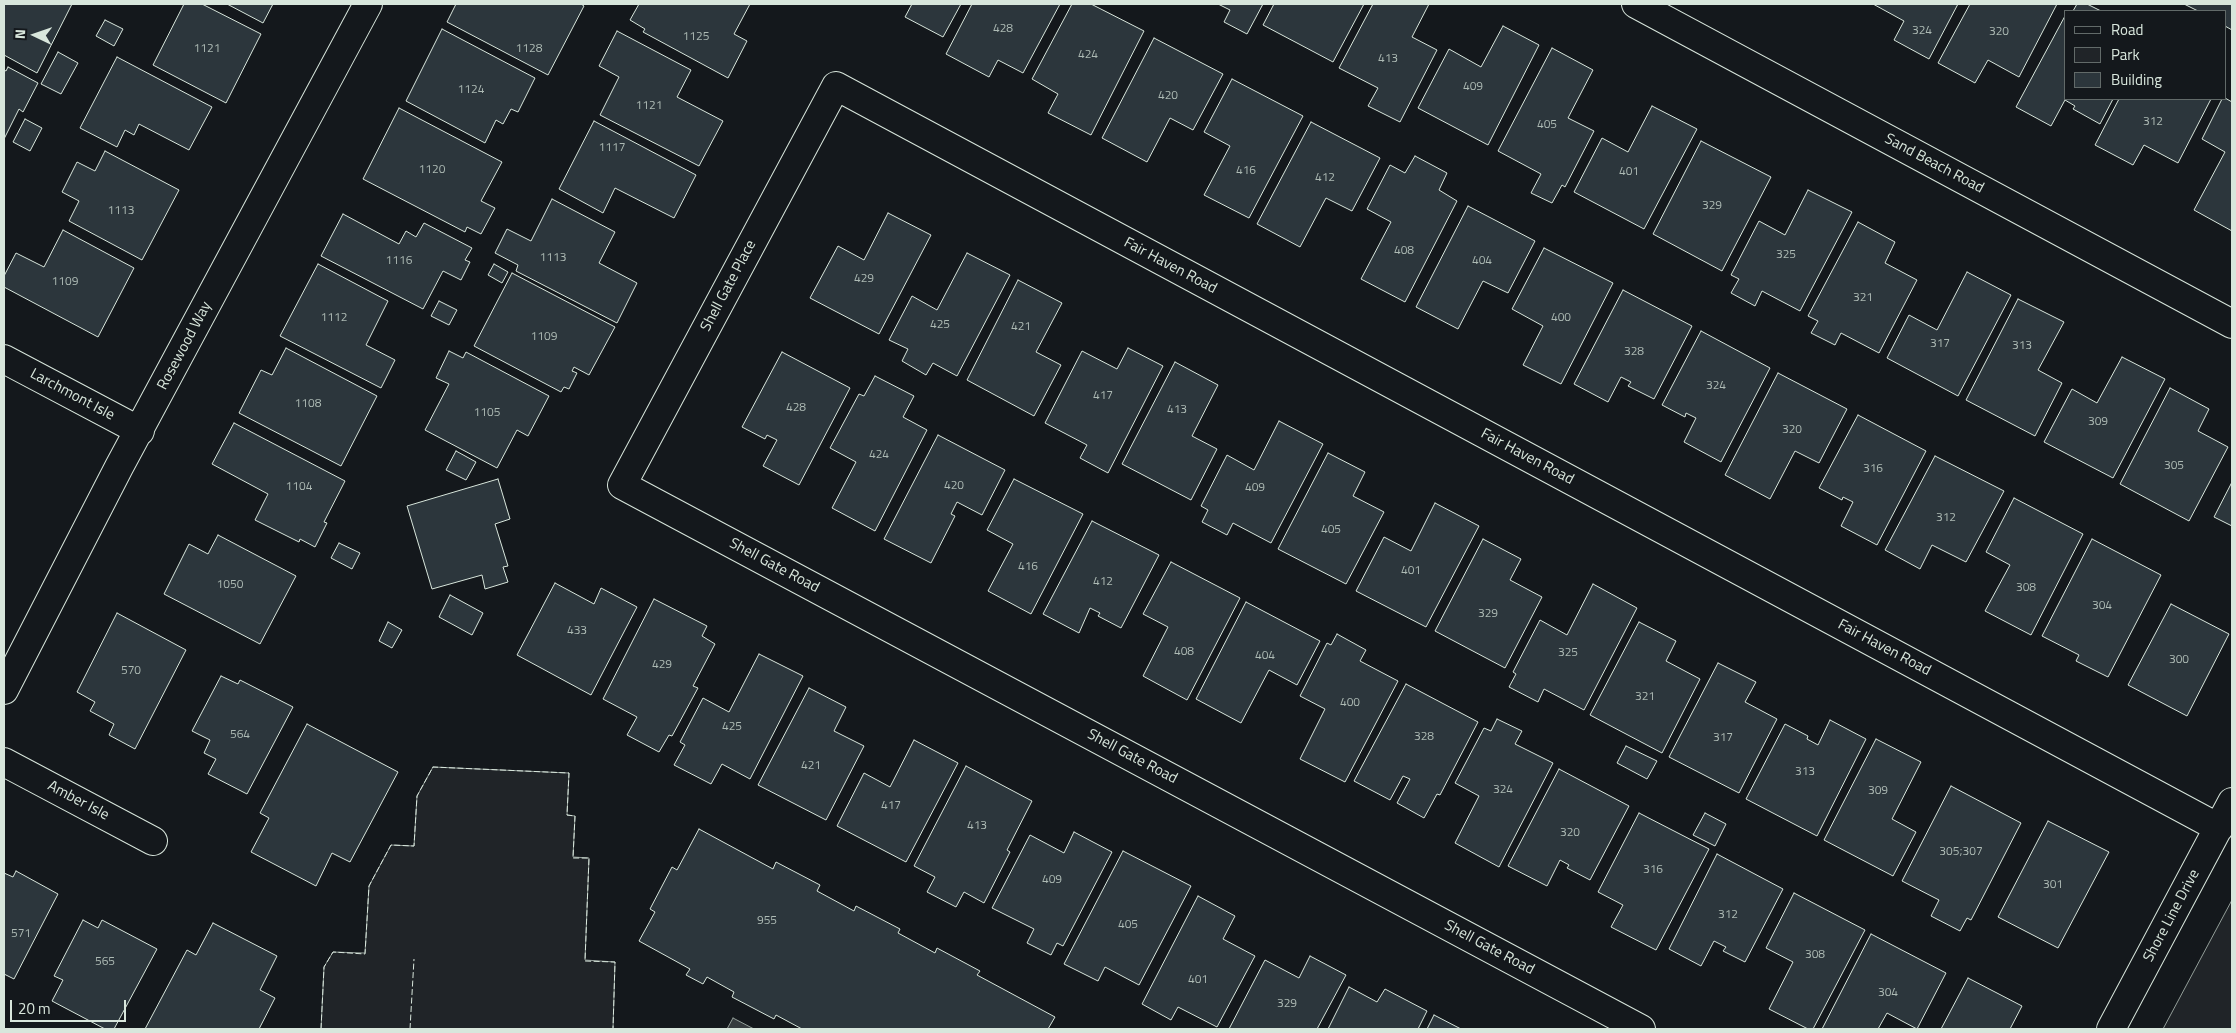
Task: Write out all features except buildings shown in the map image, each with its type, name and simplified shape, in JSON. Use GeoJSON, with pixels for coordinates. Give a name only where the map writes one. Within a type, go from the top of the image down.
{"type":"FeatureCollection","features":[{"type":"Feature","properties":{"kind":"street","name":"Rosewood Way"},"geometry":{"type":"LineString","coordinates":[[4,690],[368,4]]}},
{"type":"Feature","properties":{"kind":"street","name":"Sand Beach Road"},"geometry":{"type":"LineString","coordinates":[[1636,4],[2232,324]]}},
{"type":"Feature","properties":{"kind":"street","name":"Shell Gate Place"},"geometry":{"type":"LineString","coordinates":[[622,485],[836,86]]}},
{"type":"Feature","properties":{"kind":"street","name":"Fair Haven Road"},"geometry":{"type":"LineString","coordinates":[[836,86],[2219,828]]}},
{"type":"Feature","properties":{"kind":"street","name":"Larchmont Isle"},"geometry":{"type":"LineString","coordinates":[[4,359],[140,431]]}},
{"type":"Feature","properties":{"kind":"street","name":"Shell Gate Road"},"geometry":{"type":"LineString","coordinates":[[622,485],[1641,1029]]}},
{"type":"Feature","properties":{"kind":"street","name":"Amber Isle"},"geometry":{"type":"LineString","coordinates":[[4,762],[153,841]]}},
{"type":"Feature","properties":{"kind":"street","name":"Shore Line Drive"},"geometry":{"type":"LineString","coordinates":[[2111,1029],[2232,802]]}},
{"type":"Feature","properties":{"kind":"green space"},"geometry":{"type":"Polygon","coordinates":[[[433,767],[569,773],[567,815],[575,816],[573,857],[589,858],[585,960],[615,962],[613,1029],[321,1029],[324,967],[333,952],[365,953],[369,886],[391,845],[414,846],[417,796],[433,767]]]}},
{"type":"Feature","properties":{"kind":"green space"},"geometry":{"type":"Polygon","coordinates":[[[2232,900],[2232,1029],[2163,1029],[2232,900]]]}},
{"type":"Feature","properties":{"kind":"shaded area"},"geometry":{"type":"Polygon","coordinates":[[[733,1018],[754,1029],[727,1029],[733,1018]]]}},
{"type":"Feature","properties":{"kind":"fence"},"geometry":{"type":"LineString","coordinates":[[321,1029],[324,967],[333,952],[365,954],[369,886],[391,845],[414,846],[417,796],[433,767],[569,773],[567,815],[575,816],[573,858],[589,858],[585,961],[615,962],[613,1029]]}},
{"type":"Feature","properties":{"kind":"fence"},"geometry":{"type":"LineString","coordinates":[[410,1029],[414,959]]}}]}
